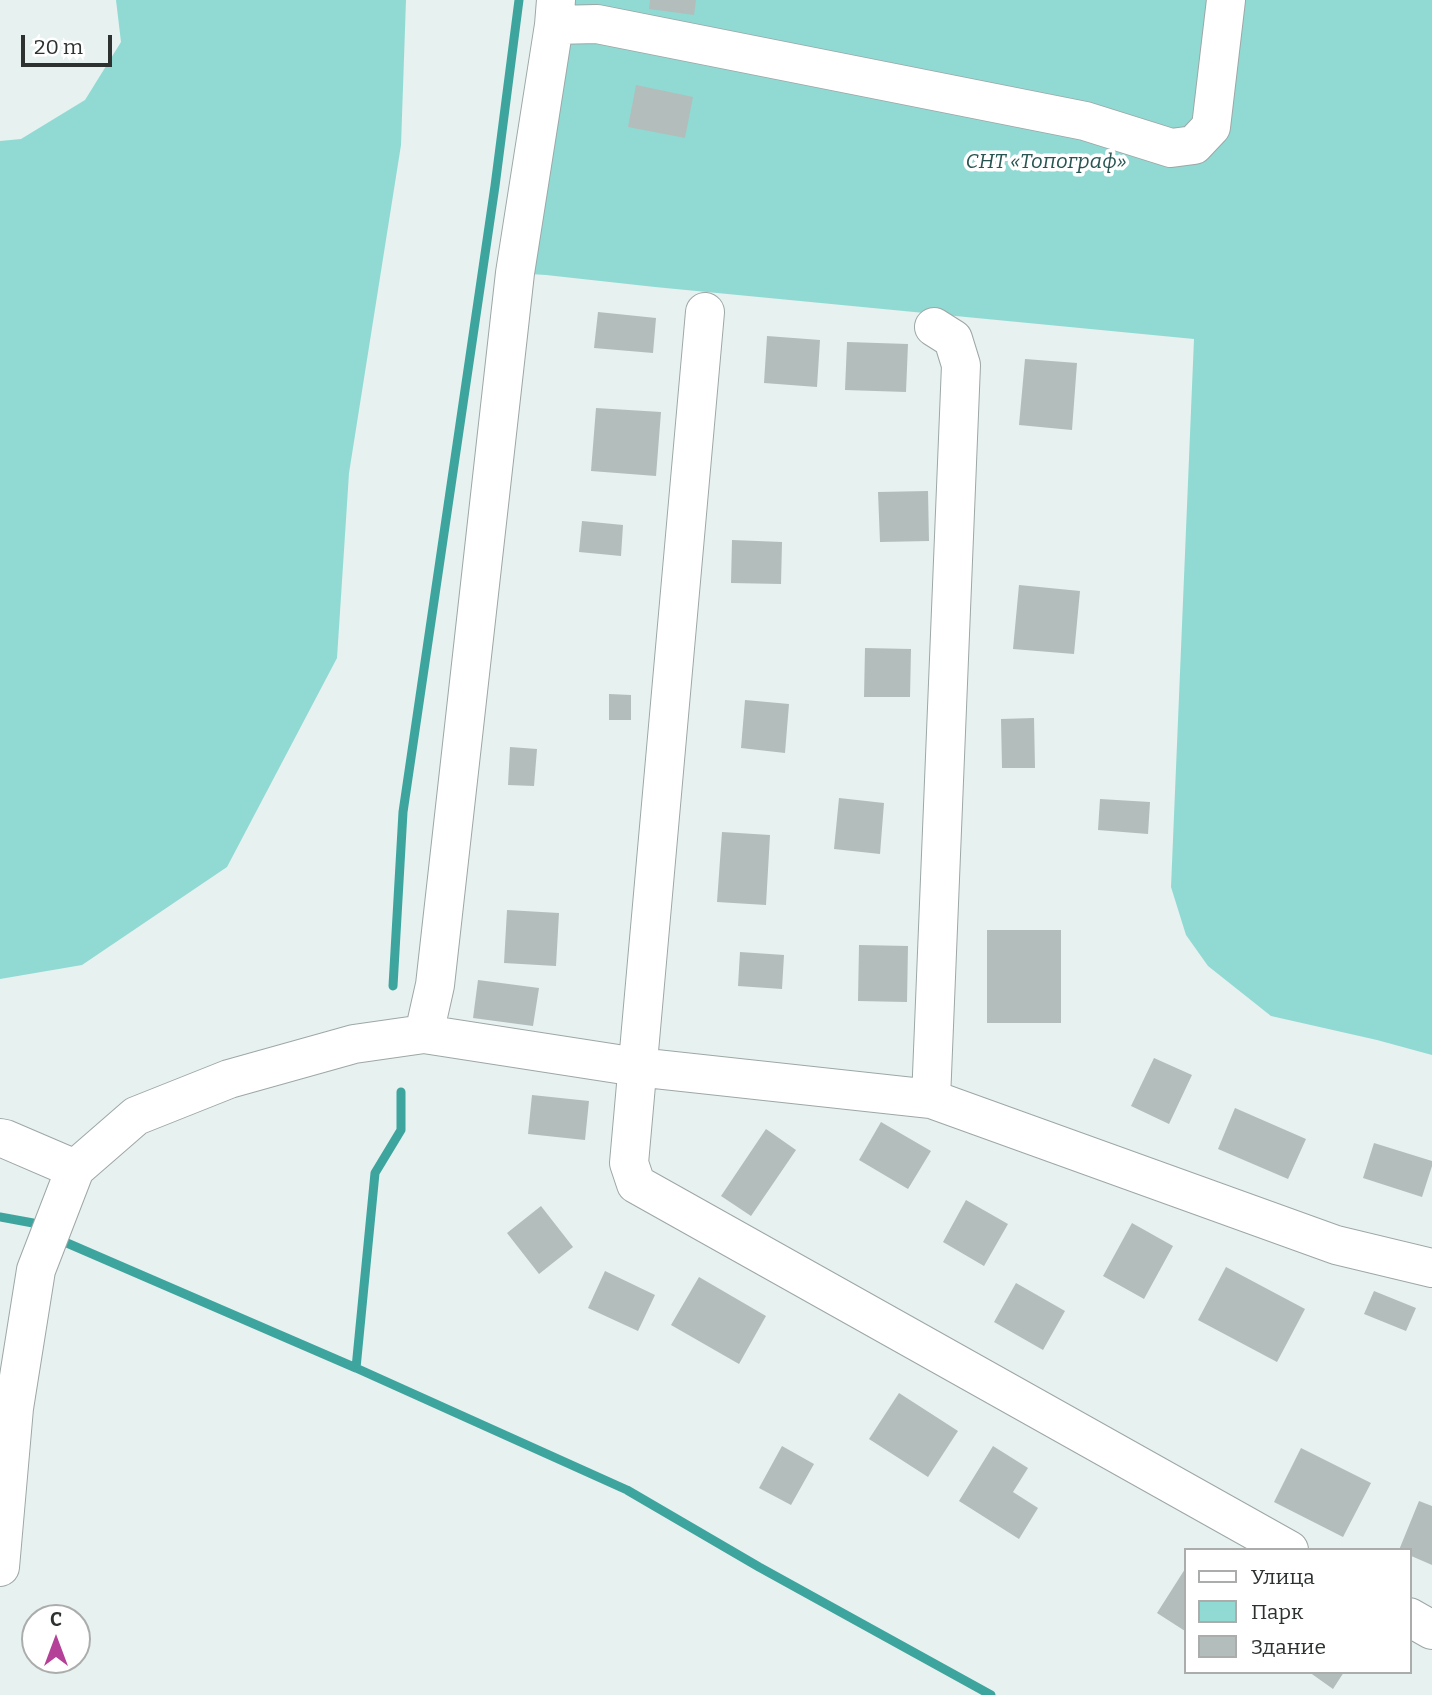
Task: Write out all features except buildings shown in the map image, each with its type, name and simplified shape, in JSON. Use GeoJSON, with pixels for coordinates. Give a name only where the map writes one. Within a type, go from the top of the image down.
{"type":"FeatureCollection","features":[{"type":"Feature","properties":{"kind":"street"},"geometry":{"type":"LineString","coordinates":[[424,1034],[435,985],[515,273],[555,13],[597,24],[1085,121],[1171,148],[1194,145],[1211,127],[1226,0]]}},
{"type":"Feature","properties":{"kind":"street"},"geometry":{"type":"LineString","coordinates":[[705,312],[629,1163],[636,1184],[1285,1548]]}},
{"type":"Feature","properties":{"kind":"street"},"geometry":{"type":"LineString","coordinates":[[931,1099],[961,365],[953,339],[934,327]]}},
{"type":"Feature","properties":{"kind":"street"},"geometry":{"type":"LineString","coordinates":[[0,1567],[14,1408],[36,1270],[75,1169],[136,1116],[229,1079],[354,1044],[424,1034],[637,1067],[931,1099],[1336,1245],[1432,1268]]}},
{"type":"Feature","properties":{"kind":"street"},"geometry":{"type":"LineString","coordinates":[[0,1138],[75,1169]]}},
{"type":"Feature","properties":{"kind":"street"},"geometry":{"type":"LineString","coordinates":[[1411,1618],[1432,1630]]}},
{"type":"Feature","properties":{"kind":"green space"},"geometry":{"type":"Polygon","coordinates":[[[116,0],[406,0],[401,145],[349,473],[337,658],[227,867],[82,965],[0,979],[0,141],[21,139],[85,100],[121,42],[116,0]]]}},
{"type":"Feature","properties":{"kind":"green space","name":"СНТ «Топограф»"},"geometry":{"type":"Polygon","coordinates":[[[556,0],[1432,0],[1432,1055],[1271,1016],[1208,966],[1186,935],[1171,887],[1194,339],[515,273],[556,0]]]}},
{"type":"Feature","properties":{"kind":"waterway"},"geometry":{"type":"LineString","coordinates":[[393,986],[403,812],[495,186],[519,0]]}},
{"type":"Feature","properties":{"kind":"waterway"},"geometry":{"type":"LineString","coordinates":[[401,1092],[401,1130],[375,1173],[356,1368],[627,1490],[759,1567],[991,1695]]}},
{"type":"Feature","properties":{"kind":"waterway"},"geometry":{"type":"LineString","coordinates":[[0,1217],[33,1223]]}},
{"type":"Feature","properties":{"kind":"waterway"},"geometry":{"type":"LineString","coordinates":[[67,1243],[356,1368]]}}]}
